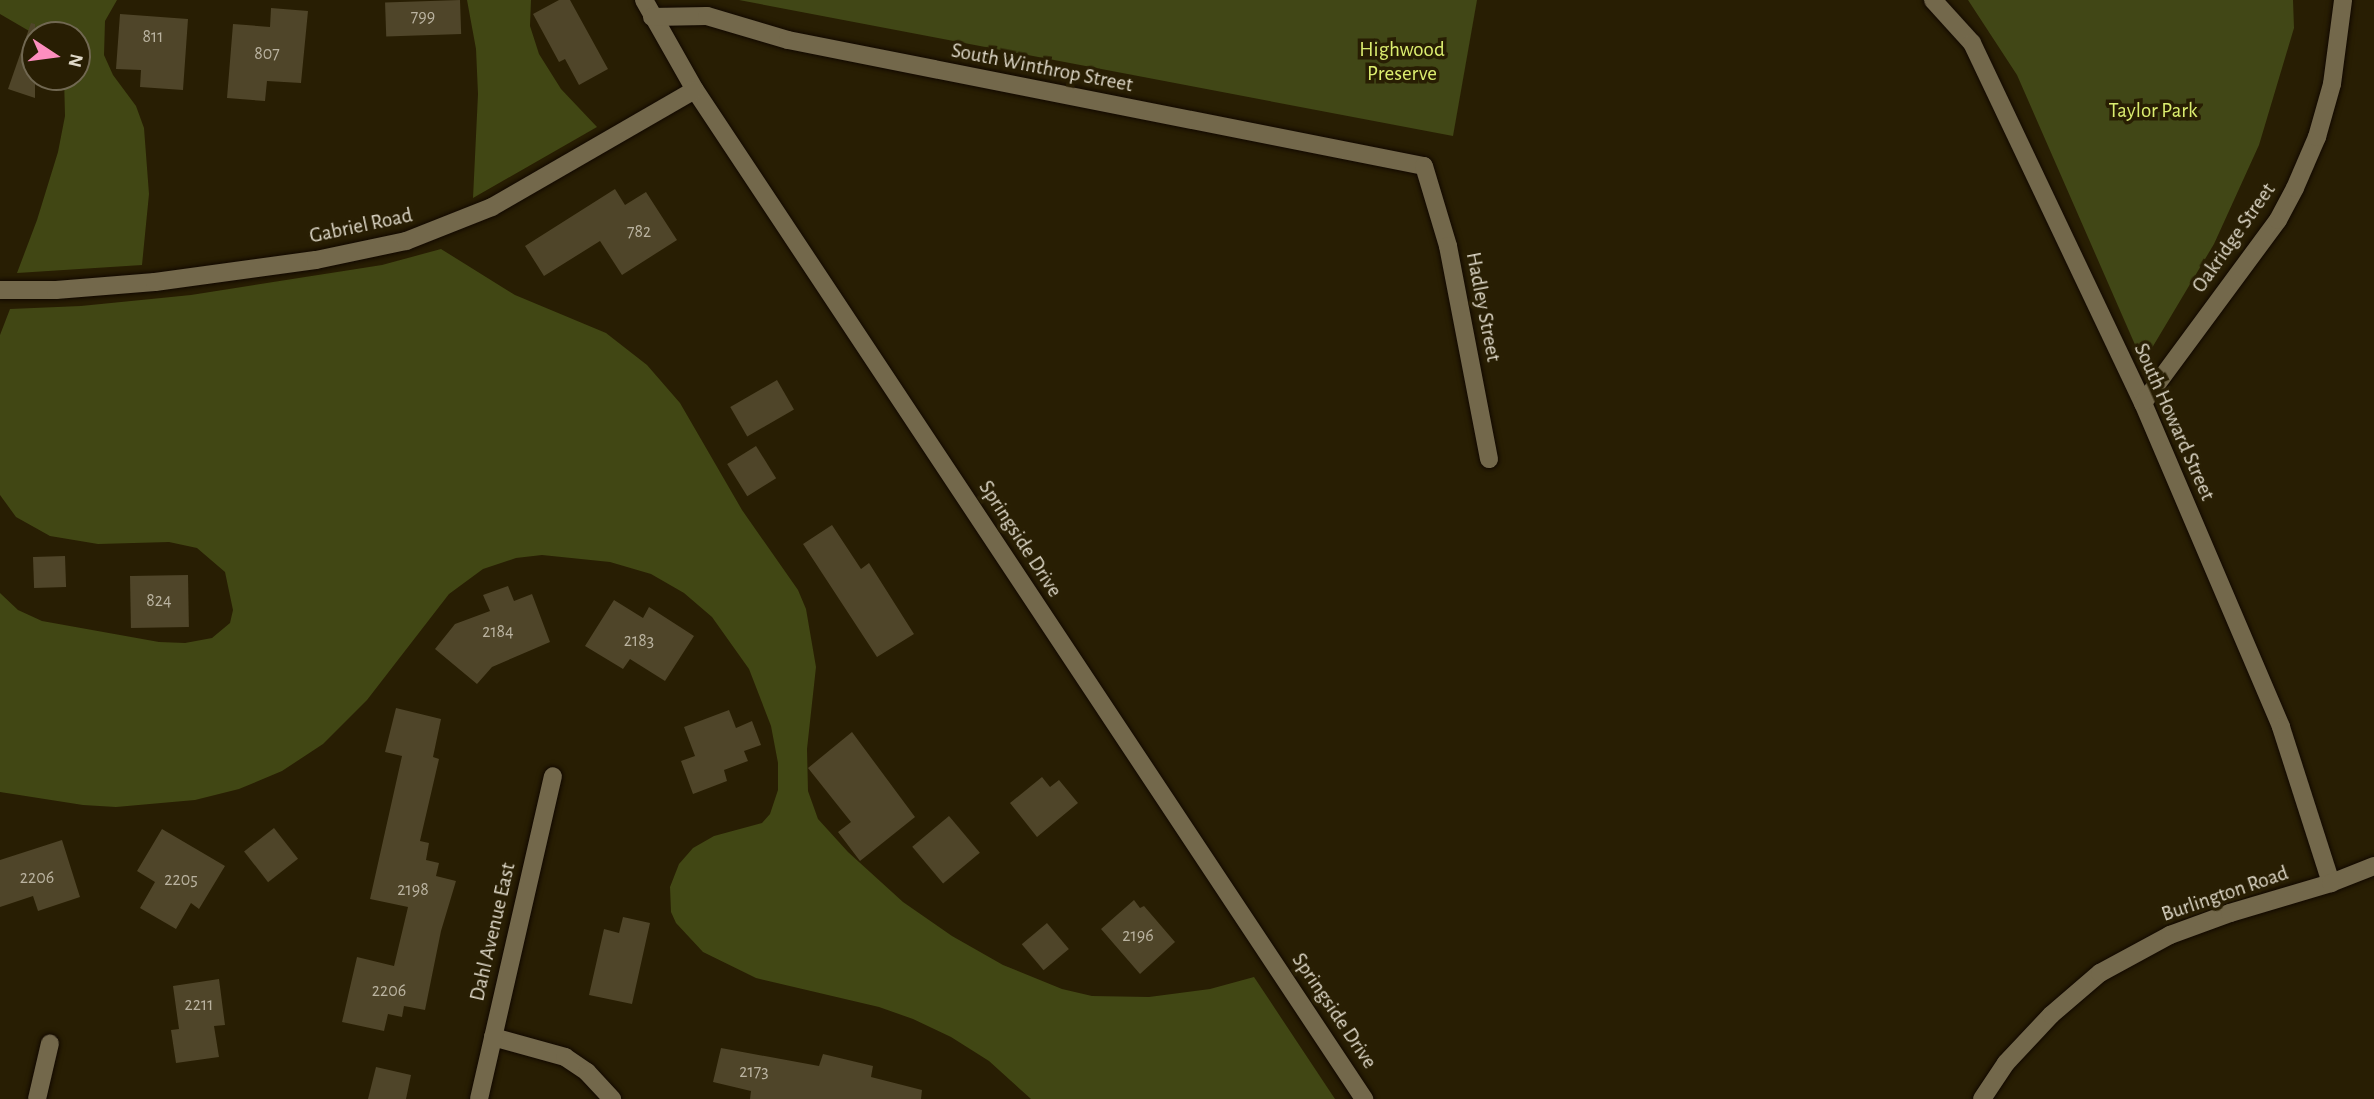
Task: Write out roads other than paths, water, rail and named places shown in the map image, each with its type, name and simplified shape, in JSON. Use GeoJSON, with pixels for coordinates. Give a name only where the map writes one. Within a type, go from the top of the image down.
{"type":"FeatureCollection","features":[{"type":"Feature","properties":{"kind":"street","name":"Springside Drive"},"geometry":{"type":"LineString","coordinates":[[644,0],[695,90],[1364,1099]]}},
{"type":"Feature","properties":{"kind":"street","name":"South Howard Street"},"geometry":{"type":"LineString","coordinates":[[1934,0],[1972,43],[2143,403],[2281,727],[2331,883]]}},
{"type":"Feature","properties":{"kind":"street","name":"Oakridge Street"},"geometry":{"type":"LineString","coordinates":[[2143,403],[2278,220],[2295,188],[2317,137],[2332,84],[2343,0]]}},
{"type":"Feature","properties":{"kind":"street","name":"South Winthrop Street"},"geometry":{"type":"LineString","coordinates":[[652,17],[706,8],[788,40],[1424,166]]}},
{"type":"Feature","properties":{"kind":"street","name":"Gabriel Road"},"geometry":{"type":"LineString","coordinates":[[0,290],[66,289],[155,282],[316,260],[406,241],[492,207],[695,90]]}},
{"type":"Feature","properties":{"kind":"street","name":"Hadley Street"},"geometry":{"type":"LineString","coordinates":[[1424,166],[1448,246],[1489,459]]}},
{"type":"Feature","properties":{"kind":"street","name":"Dahl Avenue East"},"geometry":{"type":"LineString","coordinates":[[479,1099],[553,776]]}},
{"type":"Feature","properties":{"kind":"street","name":"Burlington Road"},"geometry":{"type":"LineString","coordinates":[[1982,1099],[2006,1063],[2051,1015],[2100,973],[2170,934],[2331,883],[2374,866]]}},
{"type":"Feature","properties":{"kind":"street"},"geometry":{"type":"LineString","coordinates":[[493,1037],[565,1057],[587,1072],[612,1099]]}},
{"type":"Feature","properties":{"kind":"street"},"geometry":{"type":"LineString","coordinates":[[37,1099],[50,1043]]}},
{"type":"Feature","properties":{"kind":"park label","name":"Highwood Preserve"},"geometry":{"type":"Point","coordinates":[1402,62]}},
{"type":"Feature","properties":{"kind":"park label","name":"Taylor Park"},"geometry":{"type":"Point","coordinates":[2153,111]}}]}
